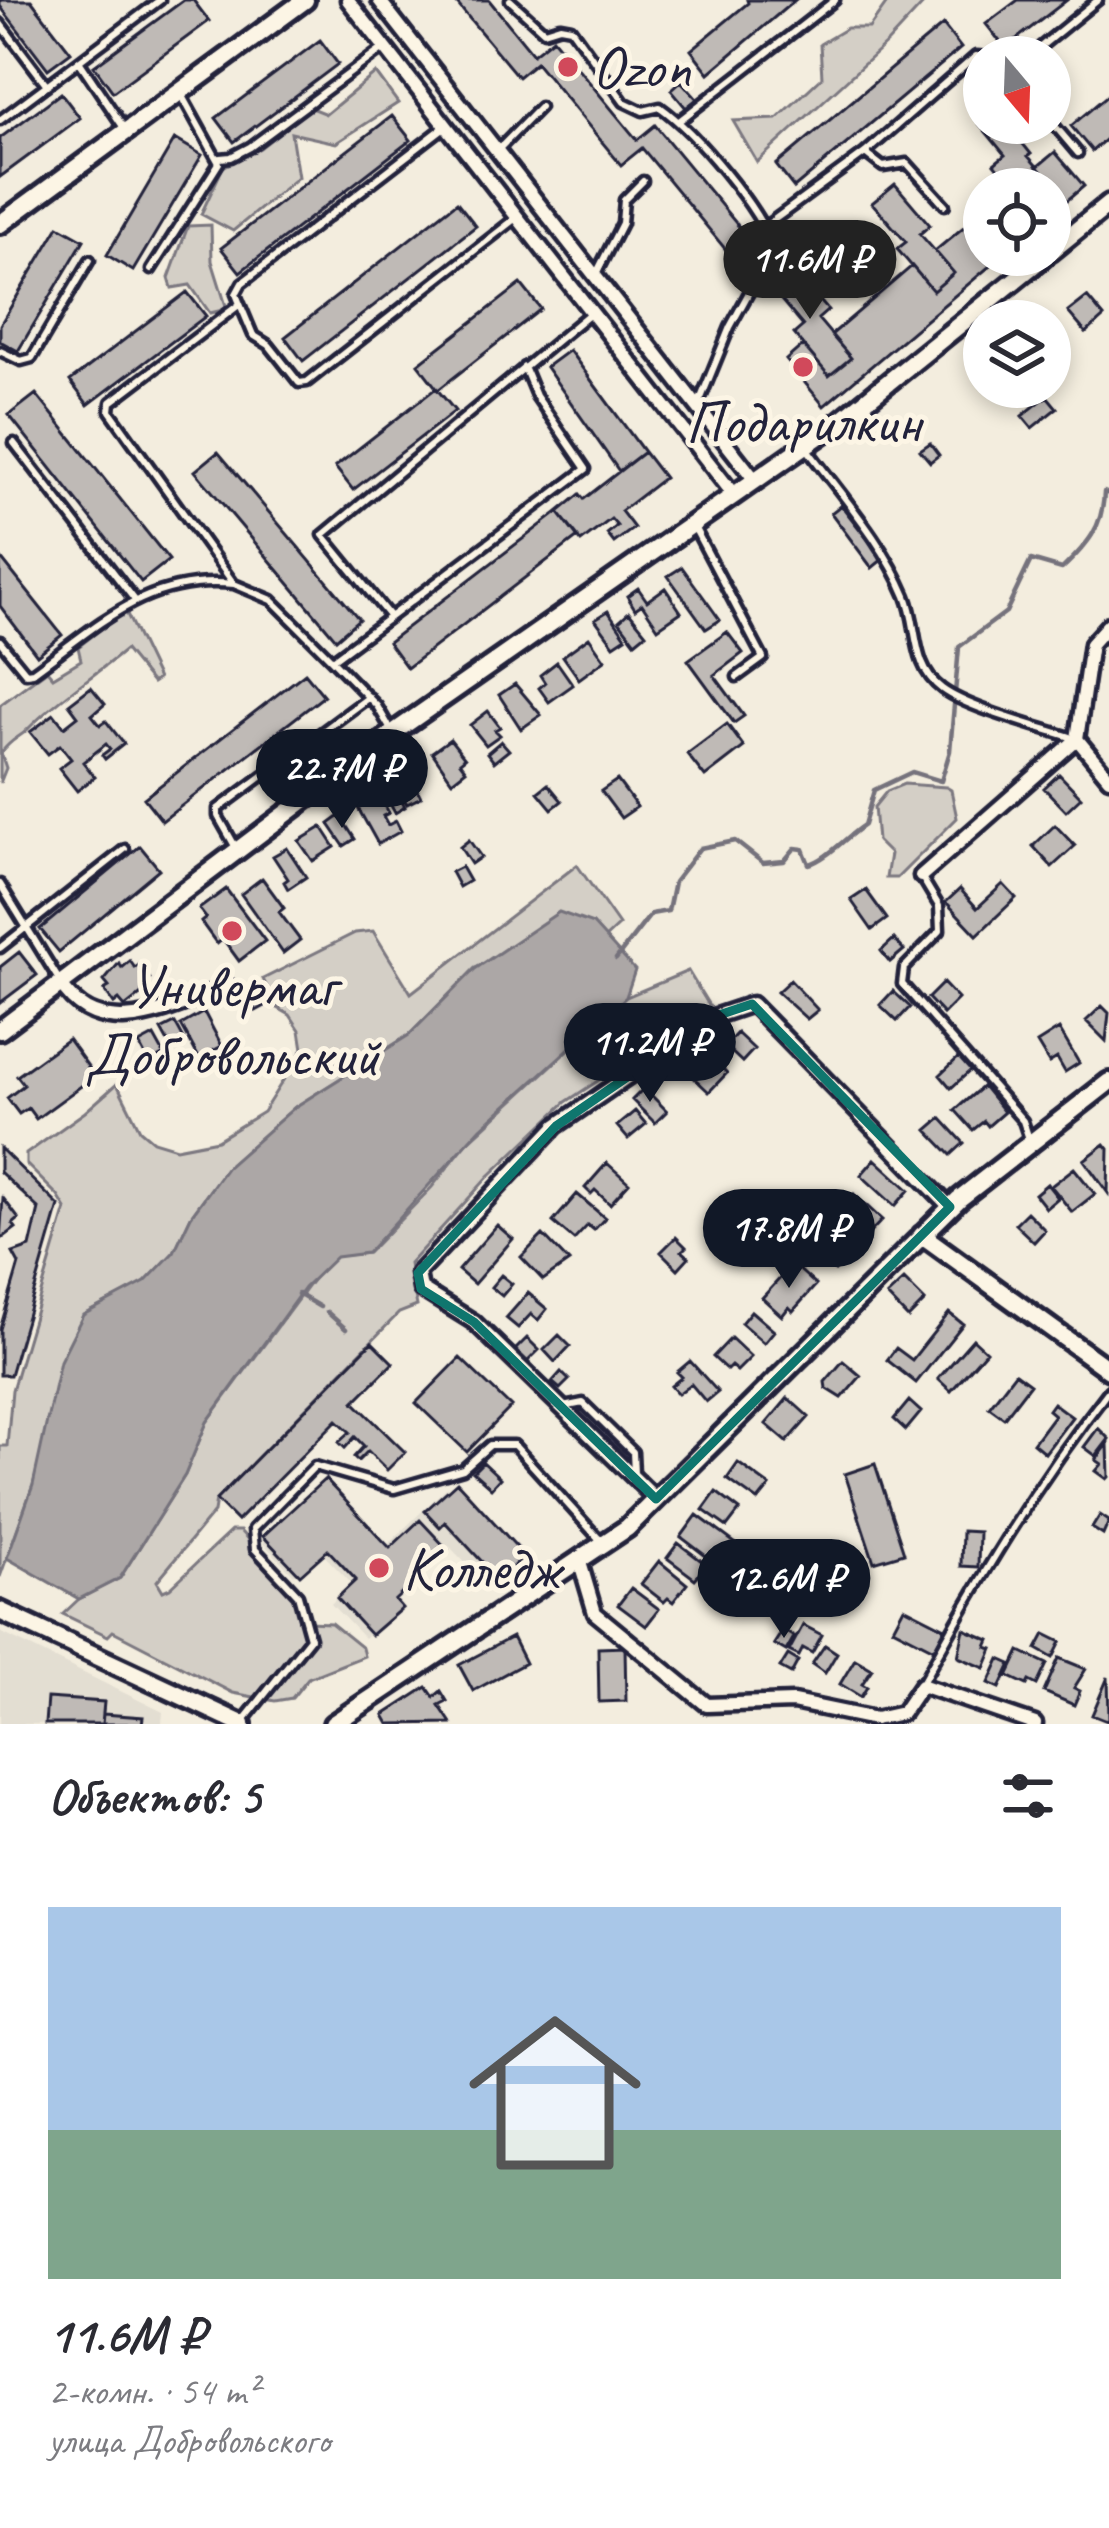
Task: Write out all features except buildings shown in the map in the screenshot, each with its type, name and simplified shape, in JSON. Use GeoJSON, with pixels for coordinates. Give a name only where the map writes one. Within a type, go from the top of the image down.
{"type":"FeatureCollection","features":[{"type":"Feature","properties":{"kind":"street"},"geometry":{"type":"LineString","coordinates":[[0,224],[305,0]]}},
{"type":"Feature","properties":{"kind":"street"},"geometry":{"type":"LineString","coordinates":[[348,0],[734,495]]}},
{"type":"Feature","properties":{"kind":"street"},"geometry":{"type":"LineString","coordinates":[[379,0],[755,480]]}},
{"type":"Feature","properties":{"kind":"street"},"geometry":{"type":"LineString","coordinates":[[1071,235],[1109,204]]}},
{"type":"Feature","properties":{"kind":"street"},"geometry":{"type":"LineString","coordinates":[[0,1030],[393,733],[805,446],[1019,276]]}},
{"type":"Feature","properties":{"kind":"street"},"geometry":{"type":"LineString","coordinates":[[921,877],[1076,739],[1091,644],[1109,624]]}},
{"type":"Feature","properties":{"kind":"street"},"geometry":{"type":"LineString","coordinates":[[1076,739],[1109,778]]}},
{"type":"Feature","properties":{"kind":"street"},"geometry":{"type":"LineString","coordinates":[[60,983],[74,1004],[133,1021],[228,986]]}},
{"type":"Feature","properties":{"kind":"street"},"geometry":{"type":"LineString","coordinates":[[656,1499],[474,1322],[421,1289],[418,1273],[556,1126],[716,1016],[752,1004],[950,1207]]}},
{"type":"Feature","properties":{"kind":"street"},"geometry":{"type":"LineString","coordinates":[[333,1724],[627,1528],[950,1207],[1109,1082]]}},
{"type":"Feature","properties":{"kind":"street"},"geometry":{"type":"LineString","coordinates":[[922,1235],[1109,1370]]}},
{"type":"Feature","properties":{"kind":"street"},"geometry":{"type":"LineString","coordinates":[[578,1559],[595,1613],[707,1706],[793,1702],[875,1719],[902,1713],[921,1685],[1035,1724]]}},
{"type":"Feature","properties":{"kind":"street"},"geometry":{"type":"LineString","coordinates":[[0,1611],[242,1724]]}},
{"type":"Feature","properties":{"kind":"lane"},"geometry":{"type":"LineString","coordinates":[[0,120],[160,0]]}},
{"type":"Feature","properties":{"kind":"lane"},"geometry":{"type":"LineString","coordinates":[[510,0],[544,32],[560,26],[572,28],[624,102],[643,111],[659,106],[679,121],[766,226],[773,249],[730,327],[697,406]]}},
{"type":"Feature","properties":{"kind":"lane"},"geometry":{"type":"LineString","coordinates":[[679,121],[836,0]]}},
{"type":"Feature","properties":{"kind":"lane"},"geometry":{"type":"LineString","coordinates":[[1054,36],[1098,0]]}},
{"type":"Feature","properties":{"kind":"lane"},"geometry":{"type":"LineString","coordinates":[[0,23],[46,85]]}},
{"type":"Feature","properties":{"kind":"lane"},"geometry":{"type":"LineString","coordinates":[[219,158],[250,147],[385,47]]}},
{"type":"Feature","properties":{"kind":"lane"},"geometry":{"type":"LineString","coordinates":[[79,61],[127,132]]}},
{"type":"Feature","properties":{"kind":"lane"},"geometry":{"type":"LineString","coordinates":[[766,226],[866,153],[963,67]]}},
{"type":"Feature","properties":{"kind":"lane"},"geometry":{"type":"LineString","coordinates":[[151,270],[219,163],[181,93]]}},
{"type":"Feature","properties":{"kind":"lane"},"geometry":{"type":"LineString","coordinates":[[497,151],[540,107]]}},
{"type":"Feature","properties":{"kind":"lane"},"geometry":{"type":"LineString","coordinates":[[446,126],[242,283],[236,293],[253,335],[268,345],[299,382],[307,382],[518,217]]}},
{"type":"Feature","properties":{"kind":"lane"},"geometry":{"type":"LineString","coordinates":[[1070,144],[1078,153]]}},
{"type":"Feature","properties":{"kind":"lane"},"geometry":{"type":"LineString","coordinates":[[866,153],[883,166],[907,164],[945,205]]}},
{"type":"Feature","properties":{"kind":"lane"},"geometry":{"type":"LineString","coordinates":[[595,275],[622,223],[624,200],[643,181]]}},
{"type":"Feature","properties":{"kind":"lane"},"geometry":{"type":"LineString","coordinates":[[773,249],[807,246],[840,285]]}},
{"type":"Feature","properties":{"kind":"lane"},"geometry":{"type":"LineString","coordinates":[[0,351],[21,361],[32,358],[90,260]]}},
{"type":"Feature","properties":{"kind":"lane"},"geometry":{"type":"LineString","coordinates":[[234,584],[110,406],[240,304]]}},
{"type":"Feature","properties":{"kind":"lane"},"geometry":{"type":"LineString","coordinates":[[390,617],[325,541],[327,528],[592,312]]}},
{"type":"Feature","properties":{"kind":"lane"},"geometry":{"type":"LineString","coordinates":[[332,660],[586,469],[536,396],[524,367]]}},
{"type":"Feature","properties":{"kind":"lane"},"geometry":{"type":"LineString","coordinates":[[14,442],[134,599]]}},
{"type":"Feature","properties":{"kind":"lane"},"geometry":{"type":"LineString","coordinates":[[805,446],[872,536],[907,598],[919,660],[942,689],[1076,739]]}},
{"type":"Feature","properties":{"kind":"lane"},"geometry":{"type":"LineString","coordinates":[[692,524],[763,658],[737,677]]}},
{"type":"Feature","properties":{"kind":"lane"},"geometry":{"type":"LineString","coordinates":[[0,641],[19,668],[33,672],[134,599],[202,581],[234,584],[272,599],[369,697],[393,733]]}},
{"type":"Feature","properties":{"kind":"lane"},"geometry":{"type":"LineString","coordinates":[[237,849],[218,808],[369,697]]}},
{"type":"Feature","properties":{"kind":"lane"},"geometry":{"type":"LineString","coordinates":[[0,948],[125,849]]}},
{"type":"Feature","properties":{"kind":"lane"},"geometry":{"type":"LineString","coordinates":[[921,877],[939,906],[940,931],[904,968],[902,984],[1023,1120],[1030,1144]]}},
{"type":"Feature","properties":{"kind":"lane"},"geometry":{"type":"LineString","coordinates":[[0,884],[60,983]]}},
{"type":"Feature","properties":{"kind":"lane"},"geometry":{"type":"LineString","coordinates":[[921,1685],[993,1556],[1071,1438],[1109,1390]]}},
{"type":"Feature","properties":{"kind":"lane"},"geometry":{"type":"LineString","coordinates":[[242,1724],[310,1638],[298,1595],[255,1549],[253,1529],[315,1466],[394,1489],[463,1469],[490,1445],[514,1445],[604,1543]]}},
{"type":"Feature","properties":{"kind":"highlighted area"},"geometry":{"type":"Polygon","coordinates":[[[752,1004],[950,1207],[656,1499],[474,1322],[421,1289],[418,1273],[556,1126],[716,1016],[752,1004]]]}},
{"type":"Feature","properties":{"kind":"shaded area"},"geometry":{"type":"Polygon","coordinates":[[[889,0],[927,0],[757,162],[733,121],[777,119],[822,77],[820,44],[847,28],[869,28],[889,0]]]}},
{"type":"Feature","properties":{"kind":"shaded area"},"geometry":{"type":"Polygon","coordinates":[[[376,73],[398,103],[336,143],[291,133],[298,177],[233,231],[201,214],[223,167],[260,148],[311,108],[326,114],[376,73]]]}},
{"type":"Feature","properties":{"kind":"shaded area"},"geometry":{"type":"Polygon","coordinates":[[[211,225],[212,261],[227,309],[210,313],[190,285],[172,288],[169,278],[188,226],[211,225]]]}},
{"type":"Feature","properties":{"kind":"shaded area"},"geometry":{"type":"Polygon","coordinates":[[[125,610],[158,679],[152,683],[125,650],[5,748],[1,753],[6,768],[0,783],[0,705],[47,670],[53,677],[81,660],[78,647],[125,610]]]}},
{"type":"Feature","properties":{"kind":"shaded area"},"geometry":{"type":"Polygon","coordinates":[[[904,784],[951,790],[957,818],[897,878],[886,878],[890,854],[877,841],[874,807],[887,791],[904,784]]]}},
{"type":"Feature","properties":{"kind":"shaded area"},"geometry":{"type":"Polygon","coordinates":[[[577,865],[619,925],[605,938],[593,924],[475,968],[409,1035],[295,1107],[226,1168],[191,1216],[174,1252],[145,1283],[83,1315],[33,1485],[0,1577],[0,1446],[7,1446],[12,1390],[66,1209],[26,1164],[26,1154],[117,1084],[140,1130],[153,1141],[176,1148],[217,1140],[263,1112],[303,1049],[300,1030],[290,1015],[276,1007],[263,979],[355,933],[373,931],[411,993],[577,865]]]}},
{"type":"Feature","properties":{"kind":"shaded area"},"geometry":{"type":"Polygon","coordinates":[[[559,912],[593,924],[635,970],[626,997],[481,1128],[367,1253],[336,1257],[304,1288],[207,1422],[185,1475],[120,1578],[79,1599],[7,1558],[33,1485],[60,1361],[83,1315],[145,1282],[174,1252],[191,1216],[226,1168],[295,1107],[409,1035],[475,969],[559,912]]]}},
{"type":"Feature","properties":{"kind":"shaded area"},"geometry":{"type":"Polygon","coordinates":[[[688,971],[710,1007],[566,1102],[489,1176],[409,1264],[417,1306],[399,1313],[216,1500],[214,1512],[157,1581],[163,1591],[170,1588],[231,1531],[240,1531],[289,1583],[307,1622],[331,1623],[362,1648],[364,1656],[308,1678],[292,1698],[275,1701],[233,1693],[113,1631],[108,1636],[63,1614],[79,1599],[120,1578],[185,1475],[207,1422],[318,1272],[336,1256],[368,1253],[466,1144],[626,997],[688,971]]]}},
{"type":"Feature","properties":{"kind":"shaded area","name":"Колледж"},"geometry":{"type":"Polygon","coordinates":[[[447,1487],[518,1560],[490,1588],[447,1544],[384,1605],[390,1613],[364,1638],[331,1604],[351,1583],[320,1551],[294,1575],[263,1543],[317,1491],[378,1554],[447,1487]]]}},
{"type":"Feature","properties":{"kind":"shaded area"},"geometry":{"type":"Polygon","coordinates":[[[0,1632],[163,1712],[162,1724],[0,1724],[0,1632]]]}},
{"type":"Feature","properties":{"kind":"waterway"},"geometry":{"type":"LineString","coordinates":[[616,959],[651,914],[668,911],[674,882],[700,848],[735,841],[763,863],[784,861],[795,848],[803,849],[809,864],[864,825],[874,790],[912,772],[941,781],[950,751],[959,647],[1006,612],[1031,560],[1062,569],[1071,560],[1092,535],[1104,492],[1109,494]]}},
{"type":"Feature","properties":{"kind":"waterway"},"geometry":{"type":"LineString","coordinates":[[298,1294],[320,1307]]}},
{"type":"Feature","properties":{"kind":"waterway"},"geometry":{"type":"LineString","coordinates":[[327,1312],[346,1329]]}},
{"type":"Feature","properties":{"kind":"place","name":"Ozon"},"geometry":{"type":"Point","coordinates":[568,67]}},
{"type":"Feature","properties":{"kind":"place","name":"Подарилкин"},"geometry":{"type":"Point","coordinates":[803,367]}},
{"type":"Feature","properties":{"kind":"place","name":"Универмаг Добровольский"},"geometry":{"type":"Point","coordinates":[232,931]}},
{"type":"Feature","properties":{"kind":"place","name":"Колледж"},"geometry":{"type":"Point","coordinates":[379,1568]}}]}
